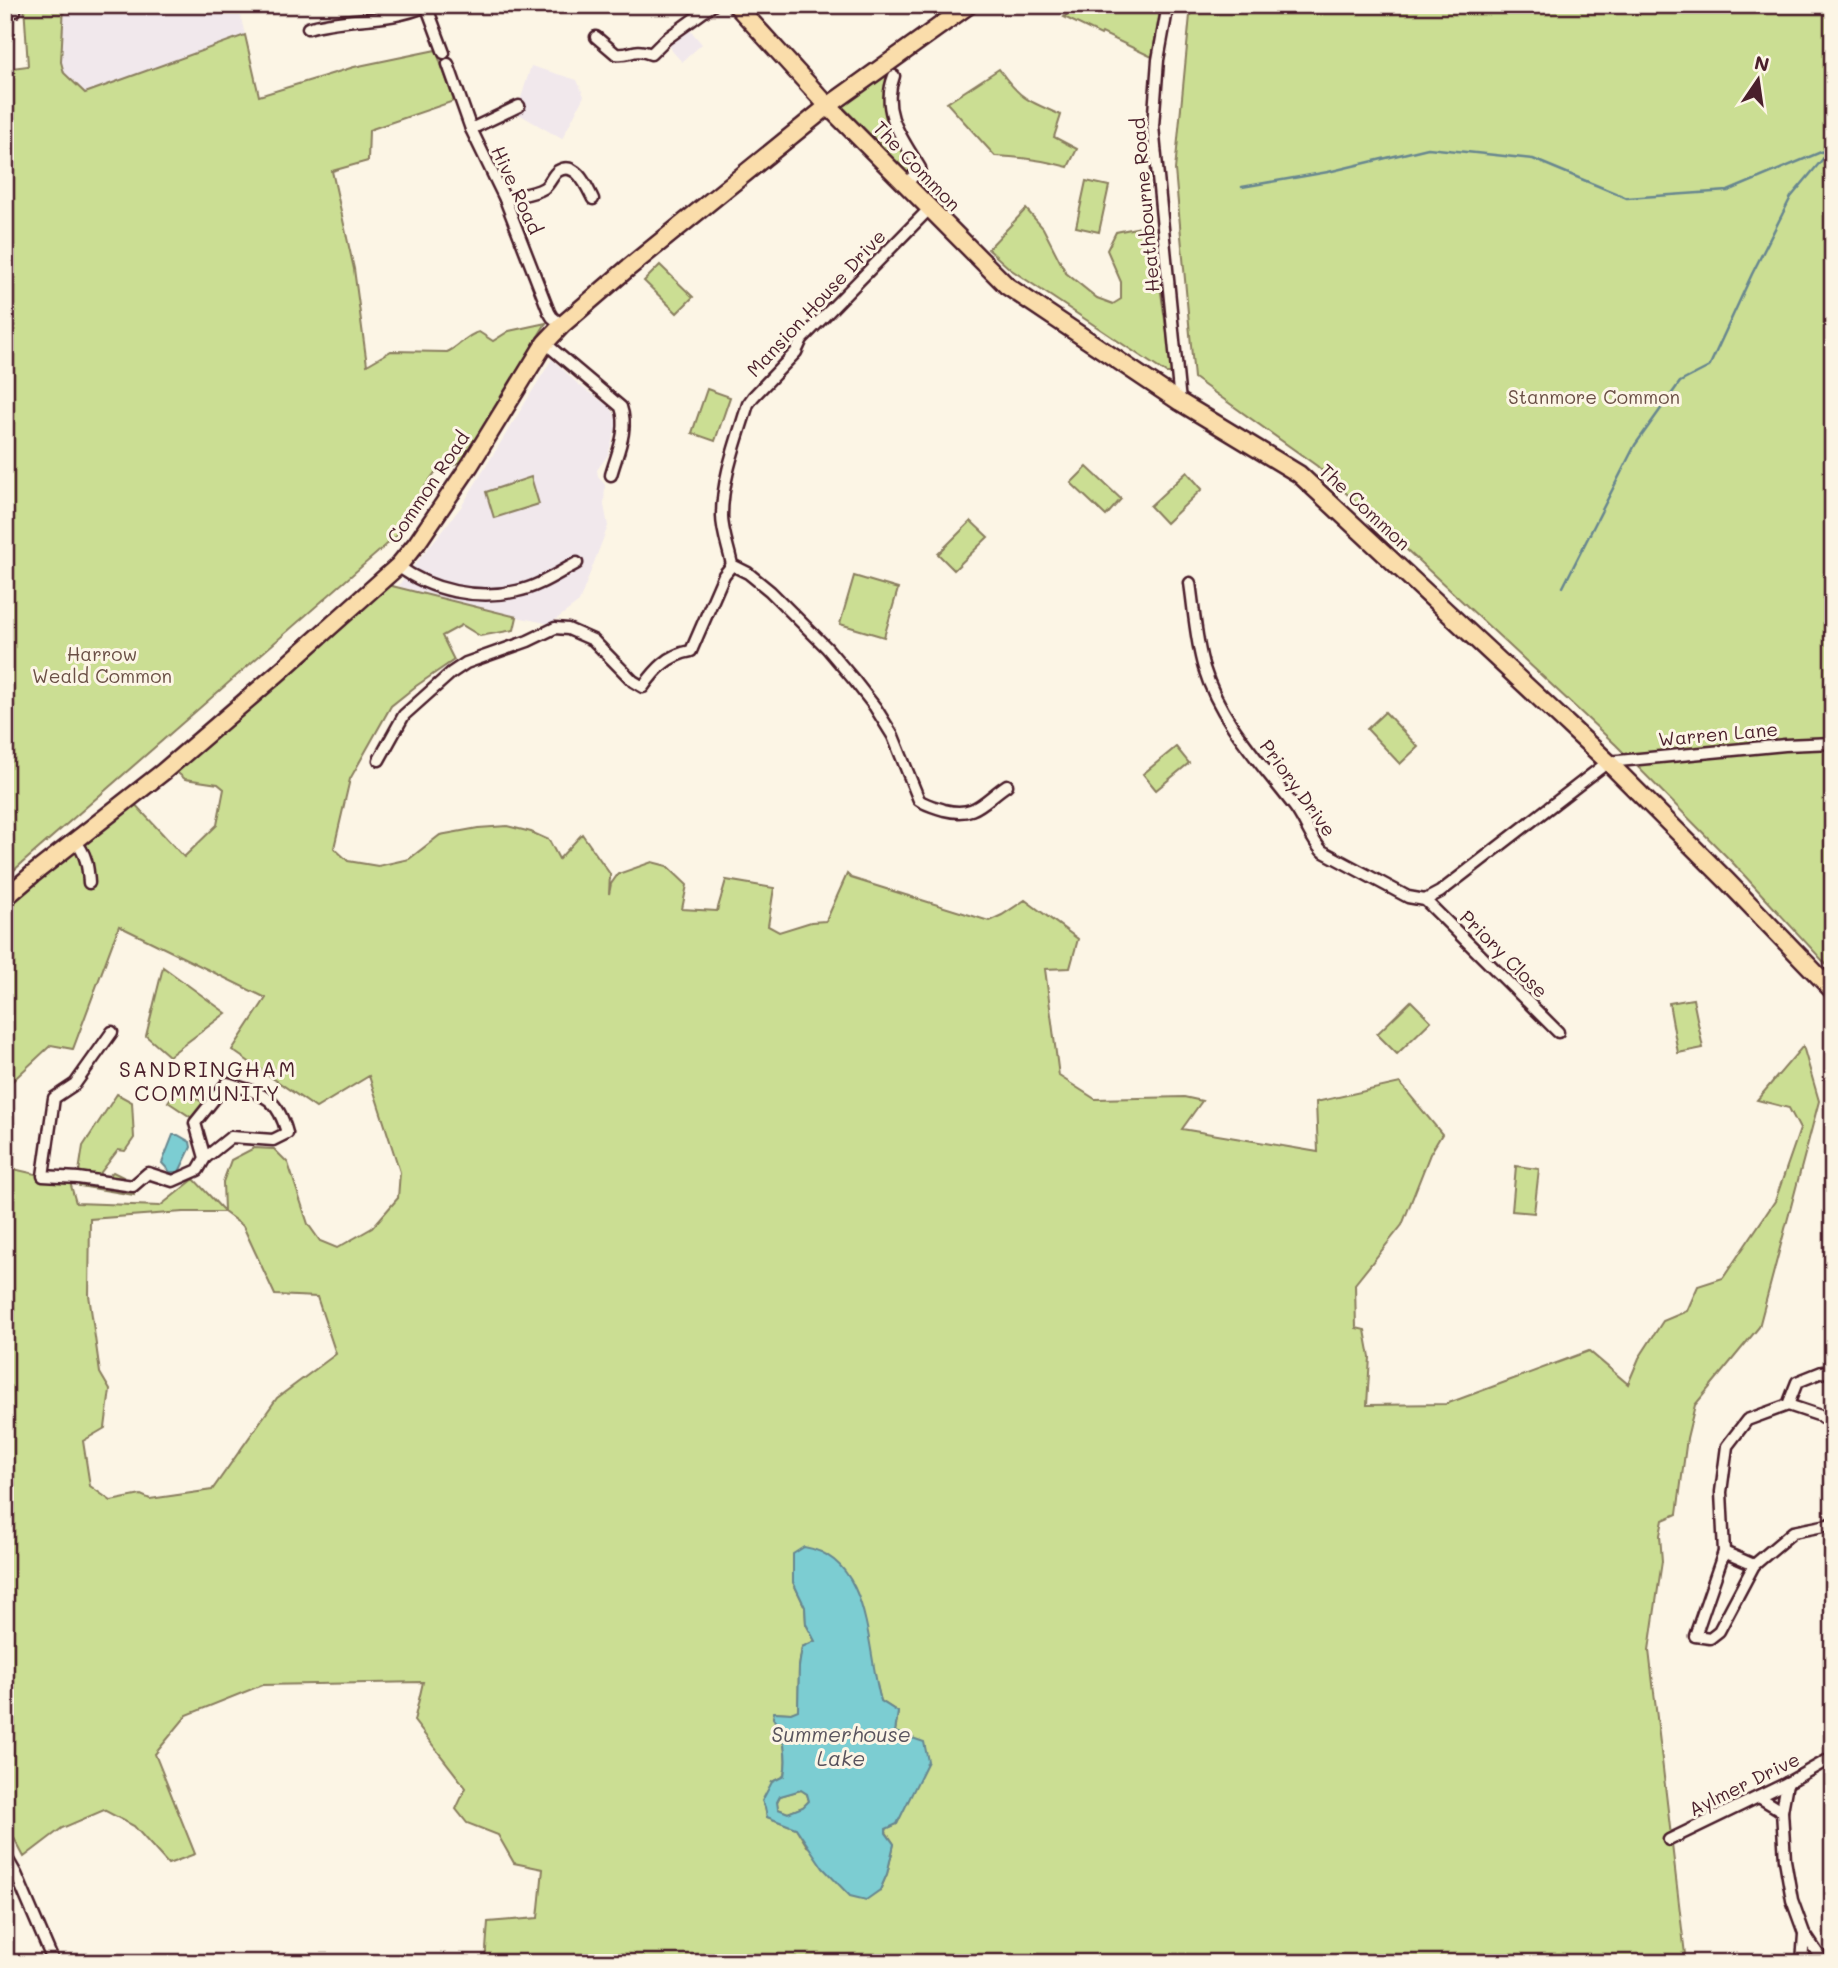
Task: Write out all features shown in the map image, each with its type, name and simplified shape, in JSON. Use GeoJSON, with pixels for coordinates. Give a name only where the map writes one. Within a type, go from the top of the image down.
{"type":"FeatureCollection","features":[{"type":"Feature","properties":{"kind":"main road","name":"The Common"},"geometry":{"type":"LineString","coordinates":[[736,5],[828,106],[1007,286],[1180,402],[1299,474],[1608,762],[1833,991]]}},
{"type":"Feature","properties":{"kind":"main road","name":"Common Road"},"geometry":{"type":"LineString","coordinates":[[5,898],[163,772],[398,566],[417,543],[470,465],[545,343],[562,325],[828,106],[969,5]]}},
{"type":"Feature","properties":{"kind":"street"},"geometry":{"type":"LineString","coordinates":[[596,37],[616,54],[639,50],[651,54],[666,39],[713,5]]}},
{"type":"Feature","properties":{"kind":"street","name":"Heathbourne Road"},"geometry":{"type":"LineString","coordinates":[[1168,5],[1158,60],[1153,126],[1180,402]]}},
{"type":"Feature","properties":{"kind":"street"},"geometry":{"type":"LineString","coordinates":[[307,28],[334,21],[393,17],[426,6],[444,53]]}},
{"type":"Feature","properties":{"kind":"street","name":"Hive Road"},"geometry":{"type":"LineString","coordinates":[[448,64],[471,129],[505,199],[549,312],[562,325]]}},
{"type":"Feature","properties":{"kind":"street"},"geometry":{"type":"LineString","coordinates":[[894,76],[889,91],[893,121],[920,168],[906,185]]}},
{"type":"Feature","properties":{"kind":"street"},"geometry":{"type":"LineString","coordinates":[[471,129],[519,106]]}},
{"type":"Feature","properties":{"kind":"street"},"geometry":{"type":"LineString","coordinates":[[505,199],[544,188],[556,173],[565,169],[575,171],[593,199]]}},
{"type":"Feature","properties":{"kind":"street","name":"Mansion House Drive"},"geometry":{"type":"LineString","coordinates":[[732,565],[723,526],[723,505],[733,449],[752,397],[796,352],[802,339],[929,209]]}},
{"type":"Feature","properties":{"kind":"street"},"geometry":{"type":"LineString","coordinates":[[545,343],[621,407],[624,433],[611,475]]}},
{"type":"Feature","properties":{"kind":"street"},"geometry":{"type":"LineString","coordinates":[[398,566],[413,576],[458,593],[491,595],[519,591],[577,563]]}},
{"type":"Feature","properties":{"kind":"street"},"geometry":{"type":"LineString","coordinates":[[379,760],[404,715],[450,673],[466,663],[528,641],[555,628],[568,629],[593,640],[633,681],[643,687],[667,660],[679,653],[691,652],[723,575],[732,565],[748,573],[770,591],[827,648],[854,680],[893,736],[919,800],[924,804],[953,812],[968,812],[1007,785]]}},
{"type":"Feature","properties":{"kind":"street","name":"Priory Drive"},"geometry":{"type":"LineString","coordinates":[[1191,583],[1203,664],[1216,699],[1244,744],[1296,808],[1316,844],[1332,858],[1408,897],[1425,900]]}},
{"type":"Feature","properties":{"kind":"street","name":"Warren Lane"},"geometry":{"type":"LineString","coordinates":[[1608,762],[1833,743]]}},
{"type":"Feature","properties":{"kind":"street"},"geometry":{"type":"LineString","coordinates":[[1425,900],[1440,892],[1608,762]]}},
{"type":"Feature","properties":{"kind":"street"},"geometry":{"type":"LineString","coordinates":[[75,841],[82,848],[88,866],[89,883]]}},
{"type":"Feature","properties":{"kind":"street","name":"Priory Close"},"geometry":{"type":"LineString","coordinates":[[1425,900],[1558,1032]]}},
{"type":"Feature","properties":{"kind":"street"},"geometry":{"type":"LineString","coordinates":[[112,1032],[75,1084],[54,1098],[43,1176],[133,1186],[148,1173],[173,1181],[198,1170],[205,1158],[231,1138],[273,1140],[287,1132],[282,1114],[272,1100],[227,1083],[195,1123],[205,1158]]}},
{"type":"Feature","properties":{"kind":"street"},"geometry":{"type":"LineString","coordinates":[[1788,1405],[1797,1382],[1822,1372],[1833,1373]]}},
{"type":"Feature","properties":{"kind":"street"},"geometry":{"type":"LineString","coordinates":[[1833,1424],[1821,1416],[1788,1405],[1747,1419],[1727,1447],[1721,1492],[1724,1552],[1695,1636],[1710,1638],[1719,1630],[1754,1565],[1793,1532],[1833,1522]]}},
{"type":"Feature","properties":{"kind":"street"},"geometry":{"type":"LineString","coordinates":[[1724,1552],[1754,1565]]}},
{"type":"Feature","properties":{"kind":"street","name":"Aylmer Drive"},"geometry":{"type":"LineString","coordinates":[[1669,1840],[1833,1758]]}},
{"type":"Feature","properties":{"kind":"street"},"geometry":{"type":"LineString","coordinates":[[1787,1783],[1782,1811],[1785,1860],[1792,1900],[1804,1933],[1824,1963]]}},
{"type":"Feature","properties":{"kind":"street"},"geometry":{"type":"LineString","coordinates":[[1759,1797],[1782,1811]]}},
{"type":"Feature","properties":{"kind":"street"},"geometry":{"type":"LineString","coordinates":[[5,1855],[16,1874],[54,1963]]}},
{"type":"Feature","properties":{"kind":"street"},"geometry":{"type":"LineString","coordinates":[[1802,1963],[1804,1933]]}},
{"type":"Feature","properties":{"kind":"shaded area"},"geometry":{"type":"Polygon","coordinates":[[[24,5],[238,5],[245,35],[33,134],[24,5]]]}},
{"type":"Feature","properties":{"kind":"shaded area"},"geometry":{"type":"Polygon","coordinates":[[[690,30],[702,44],[682,62],[673,52],[670,43],[690,30]]]}},
{"type":"Feature","properties":{"kind":"shaded area"},"geometry":{"type":"Polygon","coordinates":[[[531,66],[577,80],[584,96],[562,139],[517,113],[517,102],[521,98],[531,66]]]}},
{"type":"Feature","properties":{"kind":"shaded area"},"geometry":{"type":"Polygon","coordinates":[[[552,359],[579,385],[610,407],[617,424],[608,455],[597,470],[605,485],[604,505],[608,526],[579,602],[550,624],[398,586],[461,507],[552,359]]]}},
{"type":"Feature","properties":{"kind":"green space","name":"Harrow Weald Common"},"geometry":{"type":"Polygon","coordinates":[[[24,5],[64,5],[61,62],[64,73],[85,93],[245,35],[259,96],[354,67],[436,50],[454,101],[369,130],[368,161],[332,171],[354,269],[367,365],[391,351],[447,352],[479,332],[493,341],[509,331],[546,323],[462,462],[436,471],[414,499],[400,533],[5,878],[5,69],[28,66],[24,5]]]}},
{"type":"Feature","properties":{"kind":"green space"},"geometry":{"type":"Polygon","coordinates":[[[1078,5],[1161,5],[1152,57],[1064,17],[1078,5]]]}},
{"type":"Feature","properties":{"kind":"green space","name":"Stanmore Common"},"geometry":{"type":"Polygon","coordinates":[[[1191,5],[1833,5],[1833,972],[1732,862],[1616,745],[1317,466],[1194,378],[1175,170],[1191,5]]]}},
{"type":"Feature","properties":{"kind":"green space"},"geometry":{"type":"Polygon","coordinates":[[[999,69],[1026,98],[1061,115],[1054,137],[1077,149],[1068,167],[1032,159],[995,156],[947,103],[999,69]]]}},
{"type":"Feature","properties":{"kind":"green space"},"geometry":{"type":"Polygon","coordinates":[[[881,75],[886,75],[888,116],[914,167],[910,175],[843,107],[881,75]]]}},
{"type":"Feature","properties":{"kind":"green space"},"geometry":{"type":"Polygon","coordinates":[[[1086,181],[1109,186],[1099,232],[1076,227],[1086,181]]]}},
{"type":"Feature","properties":{"kind":"green space"},"geometry":{"type":"Polygon","coordinates":[[[1026,209],[1043,228],[1066,273],[1097,298],[1113,304],[1121,299],[1121,282],[1107,250],[1116,232],[1151,225],[1171,373],[1166,373],[1010,269],[988,249],[1026,209]]]}},
{"type":"Feature","properties":{"kind":"green space"},"geometry":{"type":"Polygon","coordinates":[[[660,265],[693,297],[677,313],[644,281],[660,265]]]}},
{"type":"Feature","properties":{"kind":"green space"},"geometry":{"type":"Polygon","coordinates":[[[707,389],[730,397],[715,441],[692,433],[707,389]]]}},
{"type":"Feature","properties":{"kind":"green space"},"geometry":{"type":"Polygon","coordinates":[[[1087,467],[1121,499],[1106,516],[1071,483],[1087,467]]]}},
{"type":"Feature","properties":{"kind":"green space"},"geometry":{"type":"Polygon","coordinates":[[[1187,472],[1202,489],[1166,523],[1150,506],[1187,472]]]}},
{"type":"Feature","properties":{"kind":"green space"},"geometry":{"type":"Polygon","coordinates":[[[531,477],[539,504],[494,518],[486,492],[531,477]]]}},
{"type":"Feature","properties":{"kind":"green space"},"geometry":{"type":"Polygon","coordinates":[[[971,521],[988,537],[954,570],[938,554],[971,521]]]}},
{"type":"Feature","properties":{"kind":"green space"},"geometry":{"type":"Polygon","coordinates":[[[854,576],[898,589],[884,637],[840,624],[854,576]]]}},
{"type":"Feature","properties":{"kind":"green space"},"geometry":{"type":"Polygon","coordinates":[[[388,585],[517,617],[514,630],[480,636],[462,625],[442,636],[454,660],[391,706],[350,779],[334,848],[348,861],[378,866],[409,859],[440,835],[507,826],[549,840],[559,859],[582,834],[610,874],[609,894],[611,884],[618,874],[652,862],[667,866],[687,885],[682,909],[717,911],[726,880],[774,888],[768,926],[779,932],[811,922],[826,921],[847,874],[851,878],[989,921],[1025,900],[1078,939],[1070,968],[1045,969],[1059,1076],[1095,1099],[1184,1097],[1202,1101],[1182,1129],[1318,1152],[1316,1102],[1400,1083],[1442,1134],[1430,1154],[1402,1225],[1355,1284],[1356,1328],[1365,1330],[1370,1357],[1367,1405],[1446,1404],[1589,1351],[1628,1384],[1639,1358],[1663,1321],[1687,1311],[1698,1286],[1723,1278],[1775,1201],[1800,1129],[1789,1108],[1757,1100],[1803,1046],[1819,1101],[1759,1327],[1695,1405],[1687,1438],[1677,1514],[1663,1520],[1660,1535],[1662,1561],[1649,1650],[1686,1963],[485,1963],[488,1922],[538,1918],[543,1869],[514,1863],[498,1835],[467,1823],[456,1809],[466,1788],[414,1721],[423,1682],[262,1685],[187,1715],[155,1754],[195,1854],[168,1864],[134,1826],[104,1810],[62,1828],[24,1857],[5,1821],[5,1167],[70,1182],[76,1203],[160,1206],[194,1179],[224,1211],[223,1182],[231,1160],[254,1148],[274,1149],[288,1163],[308,1224],[320,1241],[337,1248],[372,1228],[398,1198],[400,1172],[369,1076],[316,1108],[232,1050],[266,998],[119,926],[73,1049],[51,1045],[5,1088],[5,901],[133,802],[184,857],[217,825],[224,789],[218,784],[185,779],[173,769],[256,701],[388,585]],[[183,1212],[90,1219],[89,1295],[100,1373],[110,1390],[105,1428],[83,1441],[90,1486],[111,1501],[141,1495],[150,1499],[212,1490],[277,1398],[336,1354],[317,1297],[275,1295],[243,1226],[224,1212],[183,1212]],[[793,1582],[805,1607],[806,1624],[815,1641],[802,1647],[798,1711],[775,1712],[773,1717],[782,1738],[785,1768],[784,1776],[772,1782],[765,1807],[767,1817],[796,1828],[807,1846],[880,1890],[894,1844],[886,1832],[887,1828],[897,1824],[909,1797],[895,1732],[898,1712],[881,1701],[877,1686],[793,1582]]]}},
{"type":"Feature","properties":{"kind":"green space"},"geometry":{"type":"Polygon","coordinates":[[[1385,712],[1418,747],[1400,764],[1367,729],[1385,712]]]}},
{"type":"Feature","properties":{"kind":"green space"},"geometry":{"type":"Polygon","coordinates":[[[1176,747],[1189,763],[1156,790],[1143,774],[1176,747]]]}},
{"type":"Feature","properties":{"kind":"green space"},"geometry":{"type":"Polygon","coordinates":[[[163,967],[226,1013],[169,1056],[146,1036],[163,967]]]}},
{"type":"Feature","properties":{"kind":"green space"},"geometry":{"type":"Polygon","coordinates":[[[1693,999],[1703,1048],[1678,1053],[1669,1003],[1693,999]]]}},
{"type":"Feature","properties":{"kind":"green space"},"geometry":{"type":"Polygon","coordinates":[[[1411,1001],[1431,1021],[1397,1054],[1377,1034],[1411,1001]]]}},
{"type":"Feature","properties":{"kind":"green space"},"geometry":{"type":"Polygon","coordinates":[[[178,1087],[205,1104],[195,1120],[168,1102],[178,1087]]]}},
{"type":"Feature","properties":{"kind":"green space"},"geometry":{"type":"Polygon","coordinates":[[[117,1094],[132,1102],[134,1138],[125,1151],[118,1150],[95,1180],[117,1183],[109,1176],[113,1172],[123,1177],[119,1183],[133,1186],[134,1195],[79,1186],[83,1146],[117,1094]]]}},
{"type":"Feature","properties":{"kind":"green space"},"geometry":{"type":"Polygon","coordinates":[[[1516,1166],[1539,1169],[1534,1213],[1512,1211],[1516,1166]]]}},
{"type":"Feature","properties":{"kind":"green space"},"geometry":{"type":"Polygon","coordinates":[[[801,1790],[807,1794],[809,1801],[803,1807],[788,1813],[778,1809],[777,1801],[780,1796],[801,1790]]]}},
{"type":"Feature","properties":{"kind":"water"},"geometry":{"type":"Polygon","coordinates":[[[173,1135],[190,1142],[191,1147],[179,1172],[170,1172],[162,1163],[173,1135]]]}},
{"type":"Feature","properties":{"kind":"water","name":"Summerhouse Lake"},"geometry":{"type":"Polygon","coordinates":[[[804,1547],[826,1555],[843,1568],[862,1609],[881,1701],[898,1712],[895,1732],[924,1742],[928,1761],[897,1824],[886,1829],[894,1844],[887,1874],[880,1890],[866,1900],[850,1896],[823,1868],[796,1828],[767,1817],[762,1801],[772,1782],[784,1776],[784,1745],[773,1718],[774,1712],[791,1713],[798,1710],[802,1647],[815,1641],[806,1624],[805,1607],[793,1582],[793,1554],[804,1547]],[[801,1790],[780,1796],[778,1809],[788,1813],[803,1807],[809,1801],[807,1794],[801,1790]]]}},
{"type":"Feature","properties":{"kind":"waterway"},"geometry":{"type":"LineString","coordinates":[[1827,5],[1833,9]]}},
{"type":"Feature","properties":{"kind":"waterway"},"geometry":{"type":"LineString","coordinates":[[1242,187],[1328,172],[1428,148],[1533,159],[1627,198],[1728,191],[1833,147]]}},
{"type":"Feature","properties":{"kind":"waterway"},"geometry":{"type":"LineString","coordinates":[[1563,587],[1635,445],[1680,382],[1709,367],[1791,197],[1832,148]]}},
{"type":"Feature","properties":{"kind":"district","name":"SANDRINGHAM COMMUNITY"},"geometry":{"type":"Point","coordinates":[208,1082]}}]}
